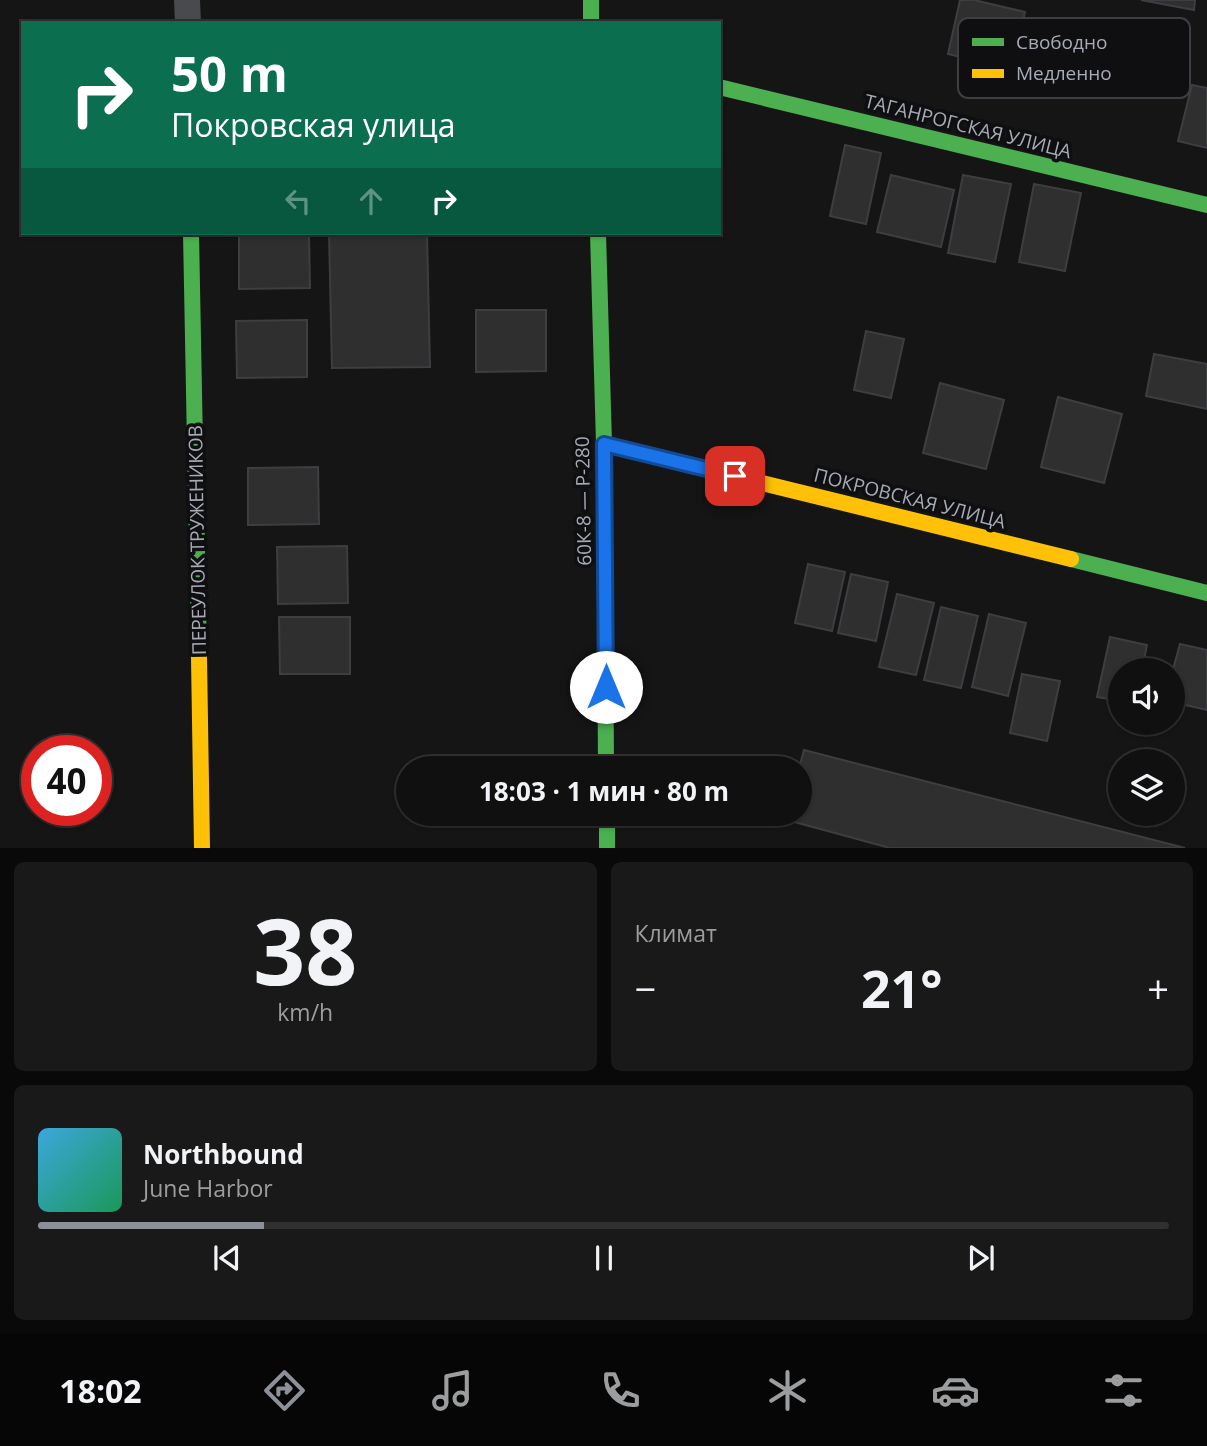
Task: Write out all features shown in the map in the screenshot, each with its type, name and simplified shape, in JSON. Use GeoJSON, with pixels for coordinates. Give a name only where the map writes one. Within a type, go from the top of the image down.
{"type":"FeatureCollection","features":[{"type":"Feature","properties":{"kind":"street"},"geometry":{"type":"LineString","coordinates":[[187,0],[188,21]]}},
{"type":"Feature","properties":{"kind":"street"},"geometry":{"type":"LineString","coordinates":[[591,0],[592,21]]}},
{"type":"Feature","properties":{"kind":"street","name":"ТАГАНРОГСКАЯ УЛИЦА"},"geometry":{"type":"LineString","coordinates":[[721,87],[1207,205]]}},
{"type":"Feature","properties":{"kind":"street","name":"ПЕРЕУЛОК ТРУЖЕНИКОВ"},"geometry":{"type":"LineString","coordinates":[[191,235],[202,848]]}},
{"type":"Feature","properties":{"kind":"street","name":"60К-8 — Р-280"},"geometry":{"type":"LineString","coordinates":[[598,235],[604,444],[606,756]]}},
{"type":"Feature","properties":{"kind":"street","name":"ПОКРОВСКАЯ УЛИЦА"},"geometry":{"type":"LineString","coordinates":[[604,444],[1207,593]]}},
{"type":"Feature","properties":{"kind":"street"},"geometry":{"type":"LineString","coordinates":[[607,826],[607,848]]}},
{"type":"Feature","properties":{"kind":"building"},"geometry":{"type":"Polygon","coordinates":[[[960,0],[974,0],[1025,12],[1024,18],[958,18],[958,56],[948,54],[960,0]]]}},
{"type":"Feature","properties":{"kind":"building"},"geometry":{"type":"Polygon","coordinates":[[[1141,0],[1195,0],[1194,10],[1141,0]]]}},
{"type":"Feature","properties":{"kind":"building"},"geometry":{"type":"Polygon","coordinates":[[[344,20],[449,21],[344,21],[344,20]]]}},
{"type":"Feature","properties":{"kind":"building"},"geometry":{"type":"Polygon","coordinates":[[[1192,85],[1207,88],[1207,148],[1178,141],[1192,85]]]}},
{"type":"Feature","properties":{"kind":"building"},"geometry":{"type":"Polygon","coordinates":[[[845,145],[881,153],[866,224],[830,216],[845,145]]]}},
{"type":"Feature","properties":{"kind":"building"},"geometry":{"type":"Polygon","coordinates":[[[891,175],[954,190],[941,247],[877,232],[891,175]]]}},
{"type":"Feature","properties":{"kind":"building"},"geometry":{"type":"Polygon","coordinates":[[[963,175],[1011,184],[995,262],[948,253],[963,175]]]}},
{"type":"Feature","properties":{"kind":"building"},"geometry":{"type":"Polygon","coordinates":[[[1034,184],[1081,193],[1065,271],[1019,262],[1034,184]]]}},
{"type":"Feature","properties":{"kind":"building"},"geometry":{"type":"Polygon","coordinates":[[[239,235],[309,235],[310,288],[239,289],[239,235]]]}},
{"type":"Feature","properties":{"kind":"building"},"geometry":{"type":"Polygon","coordinates":[[[329,235],[427,235],[430,367],[332,368],[329,235]]]}},
{"type":"Feature","properties":{"kind":"building"},"geometry":{"type":"Polygon","coordinates":[[[476,310],[546,310],[546,371],[476,372],[476,310]]]}},
{"type":"Feature","properties":{"kind":"building"},"geometry":{"type":"Polygon","coordinates":[[[307,320],[307,377],[237,378],[236,321],[307,320]]]}},
{"type":"Feature","properties":{"kind":"building"},"geometry":{"type":"Polygon","coordinates":[[[866,331],[904,339],[891,398],[854,390],[866,331]]]}},
{"type":"Feature","properties":{"kind":"building"},"geometry":{"type":"Polygon","coordinates":[[[1154,354],[1207,364],[1207,409],[1146,396],[1154,354]]]}},
{"type":"Feature","properties":{"kind":"building"},"geometry":{"type":"Polygon","coordinates":[[[940,383],[1004,400],[986,469],[923,453],[940,383]]]}},
{"type":"Feature","properties":{"kind":"building"},"geometry":{"type":"Polygon","coordinates":[[[1058,397],[1122,414],[1104,483],[1041,467],[1058,397]]]}},
{"type":"Feature","properties":{"kind":"building"},"geometry":{"type":"Polygon","coordinates":[[[318,467],[319,524],[248,525],[248,468],[318,467]]]}},
{"type":"Feature","properties":{"kind":"building"},"geometry":{"type":"Polygon","coordinates":[[[347,546],[348,603],[278,604],[277,547],[347,546]]]}},
{"type":"Feature","properties":{"kind":"building"},"geometry":{"type":"Polygon","coordinates":[[[808,564],[845,572],[832,631],[795,623],[808,564]]]}},
{"type":"Feature","properties":{"kind":"building"},"geometry":{"type":"Polygon","coordinates":[[[851,574],[888,582],[876,641],[838,633],[851,574]]]}},
{"type":"Feature","properties":{"kind":"building"},"geometry":{"type":"Polygon","coordinates":[[[897,594],[934,603],[916,675],[879,667],[897,594]]]}},
{"type":"Feature","properties":{"kind":"building"},"geometry":{"type":"Polygon","coordinates":[[[941,607],[978,616],[961,688],[924,680],[941,607]]]}},
{"type":"Feature","properties":{"kind":"building"},"geometry":{"type":"Polygon","coordinates":[[[989,614],[1026,623],[1008,696],[972,687],[989,614]]]}},
{"type":"Feature","properties":{"kind":"building"},"geometry":{"type":"Polygon","coordinates":[[[279,617],[350,617],[350,674],[280,674],[279,617]]]}},
{"type":"Feature","properties":{"kind":"building"},"geometry":{"type":"Polygon","coordinates":[[[1110,637],[1147,645],[1144,658],[1108,658],[1108,699],[1097,697],[1110,637]]]}},
{"type":"Feature","properties":{"kind":"building"},"geometry":{"type":"Polygon","coordinates":[[[1180,644],[1207,650],[1207,710],[1185,705],[1185,658],[1176,658],[1180,644]]]}},
{"type":"Feature","properties":{"kind":"building"},"geometry":{"type":"Polygon","coordinates":[[[1022,674],[1060,681],[1047,741],[1010,733],[1022,674]]]}},
{"type":"Feature","properties":{"kind":"building"},"geometry":{"type":"Polygon","coordinates":[[[804,750],[1185,848],[890,848],[809,826],[812,826],[812,756],[802,756],[804,750]]]}},
{"type":"Feature","properties":{"kind":"traffic: fast"},"geometry":{"type":"LineString","coordinates":[[591,0],[591,21]]}},
{"type":"Feature","properties":{"kind":"traffic: fast"},"geometry":{"type":"LineString","coordinates":[[721,87],[1207,205]]}},
{"type":"Feature","properties":{"kind":"traffic: fast"},"geometry":{"type":"LineString","coordinates":[[191,235],[199,657]]}},
{"type":"Feature","properties":{"kind":"traffic: fast"},"geometry":{"type":"LineString","coordinates":[[598,235],[604,444],[606,756]]}},
{"type":"Feature","properties":{"kind":"traffic: fast"},"geometry":{"type":"LineString","coordinates":[[1071,559],[1207,593]]}},
{"type":"Feature","properties":{"kind":"traffic: fast"},"geometry":{"type":"LineString","coordinates":[[607,826],[607,848]]}},
{"type":"Feature","properties":{"kind":"traffic: slow"},"geometry":{"type":"LineString","coordinates":[[604,444],[1071,559]]}},
{"type":"Feature","properties":{"kind":"traffic: slow"},"geometry":{"type":"LineString","coordinates":[[199,657],[202,848]]}},
{"type":"Feature","properties":{"kind":"route"},"geometry":{"type":"LineString","coordinates":[[606,687],[604,444],[735,476]]}}]}
